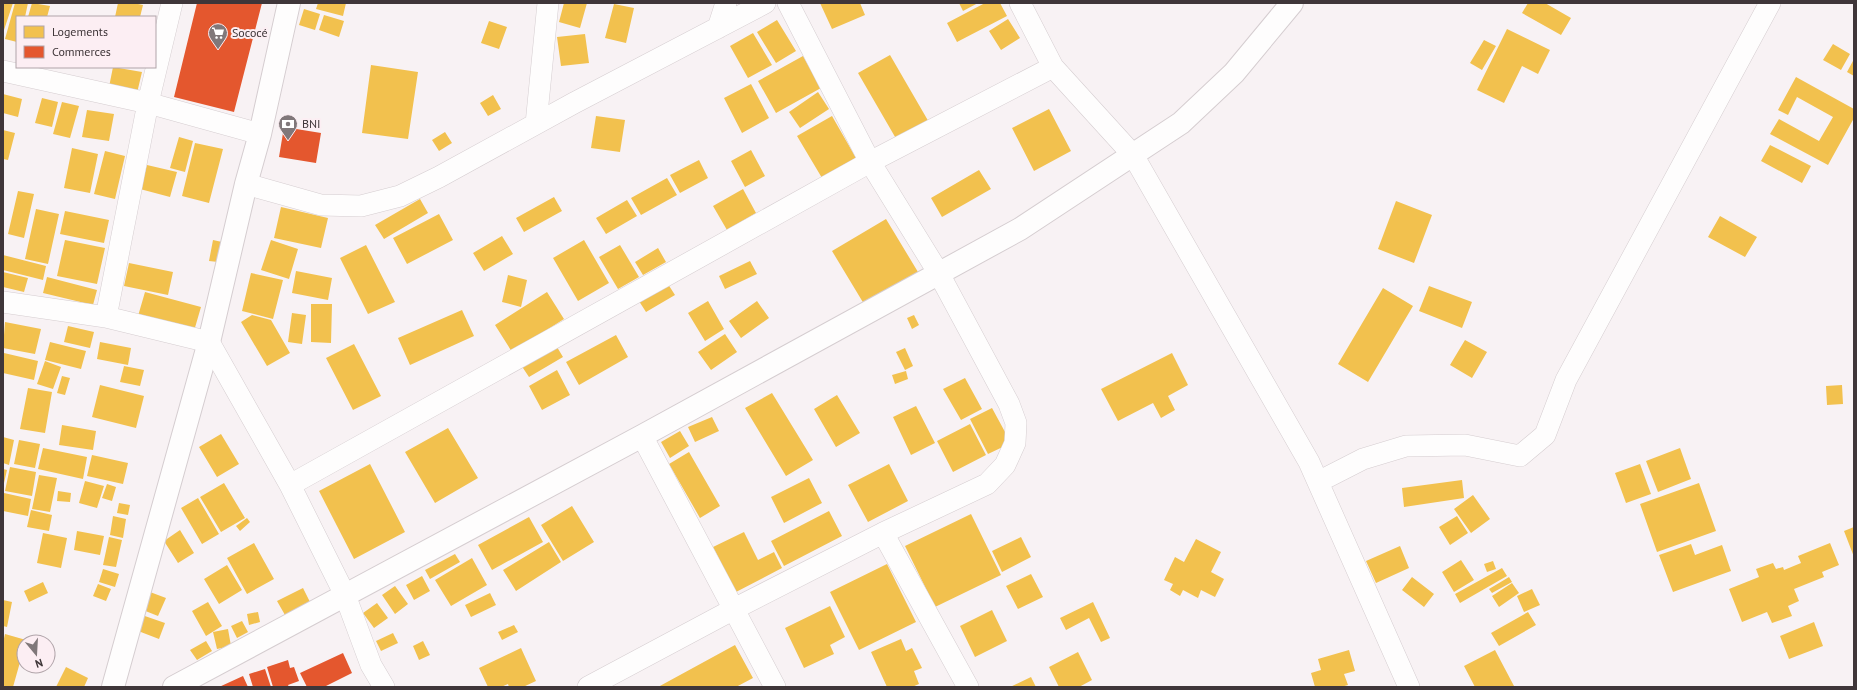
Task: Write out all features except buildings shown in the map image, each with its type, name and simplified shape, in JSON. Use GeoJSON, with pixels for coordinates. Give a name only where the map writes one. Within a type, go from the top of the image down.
{"type":"FeatureCollection","features":[{"type":"Feature","properties":{"kind":"main road"},"geometry":{"type":"LineString","coordinates":[[114,687],[209,342],[246,184],[260,134],[289,3]]}},
{"type":"Feature","properties":{"kind":"main road"},"geometry":{"type":"LineString","coordinates":[[174,687],[642,436],[938,272],[1020,229],[1181,123],[1234,73],[1292,3]]}},
{"type":"Feature","properties":{"kind":"street"},"geometry":{"type":"LineString","coordinates":[[106,317],[148,103],[172,3]]}},
{"type":"Feature","properties":{"kind":"street"},"geometry":{"type":"LineString","coordinates":[[536,124],[548,3]]}},
{"type":"Feature","properties":{"kind":"street"},"geometry":{"type":"LineString","coordinates":[[718,28],[726,3]]}},
{"type":"Feature","properties":{"kind":"street"},"geometry":{"type":"LineString","coordinates":[[246,184],[321,205],[361,206],[400,196],[439,177],[765,3]]}},
{"type":"Feature","properties":{"kind":"street"},"geometry":{"type":"LineString","coordinates":[[589,687],[734,609],[884,533],[987,484],[1005,465],[1015,443],[1016,423],[1009,404],[938,272],[870,162],[788,3]]}},
{"type":"Feature","properties":{"kind":"street"},"geometry":{"type":"LineString","coordinates":[[1020,3],[1053,67],[1133,155],[1309,462],[1409,687]]}},
{"type":"Feature","properties":{"kind":"street"},"geometry":{"type":"LineString","coordinates":[[1318,482],[1362,459],[1406,446],[1465,445],[1520,456],[1545,434],[1566,380],[1770,3]]}},
{"type":"Feature","properties":{"kind":"street"},"geometry":{"type":"LineString","coordinates":[[290,485],[870,162],[1053,67]]}},
{"type":"Feature","properties":{"kind":"street"},"geometry":{"type":"LineString","coordinates":[[3,71],[148,103],[260,134]]}},
{"type":"Feature","properties":{"kind":"street"},"geometry":{"type":"LineString","coordinates":[[3,302],[106,317],[209,342],[290,485],[345,595],[371,665],[384,687]]}},
{"type":"Feature","properties":{"kind":"street"},"geometry":{"type":"LineString","coordinates":[[642,436],[775,687]]}},
{"type":"Feature","properties":{"kind":"street"},"geometry":{"type":"LineString","coordinates":[[884,533],[968,687]]}},
{"type":"Feature","properties":{"kind":"place","name":"Sococé"},"geometry":{"type":"Point","coordinates":[218,50]}},
{"type":"Feature","properties":{"kind":"place","name":"BNI"},"geometry":{"type":"Point","coordinates":[288,141]}}]}
